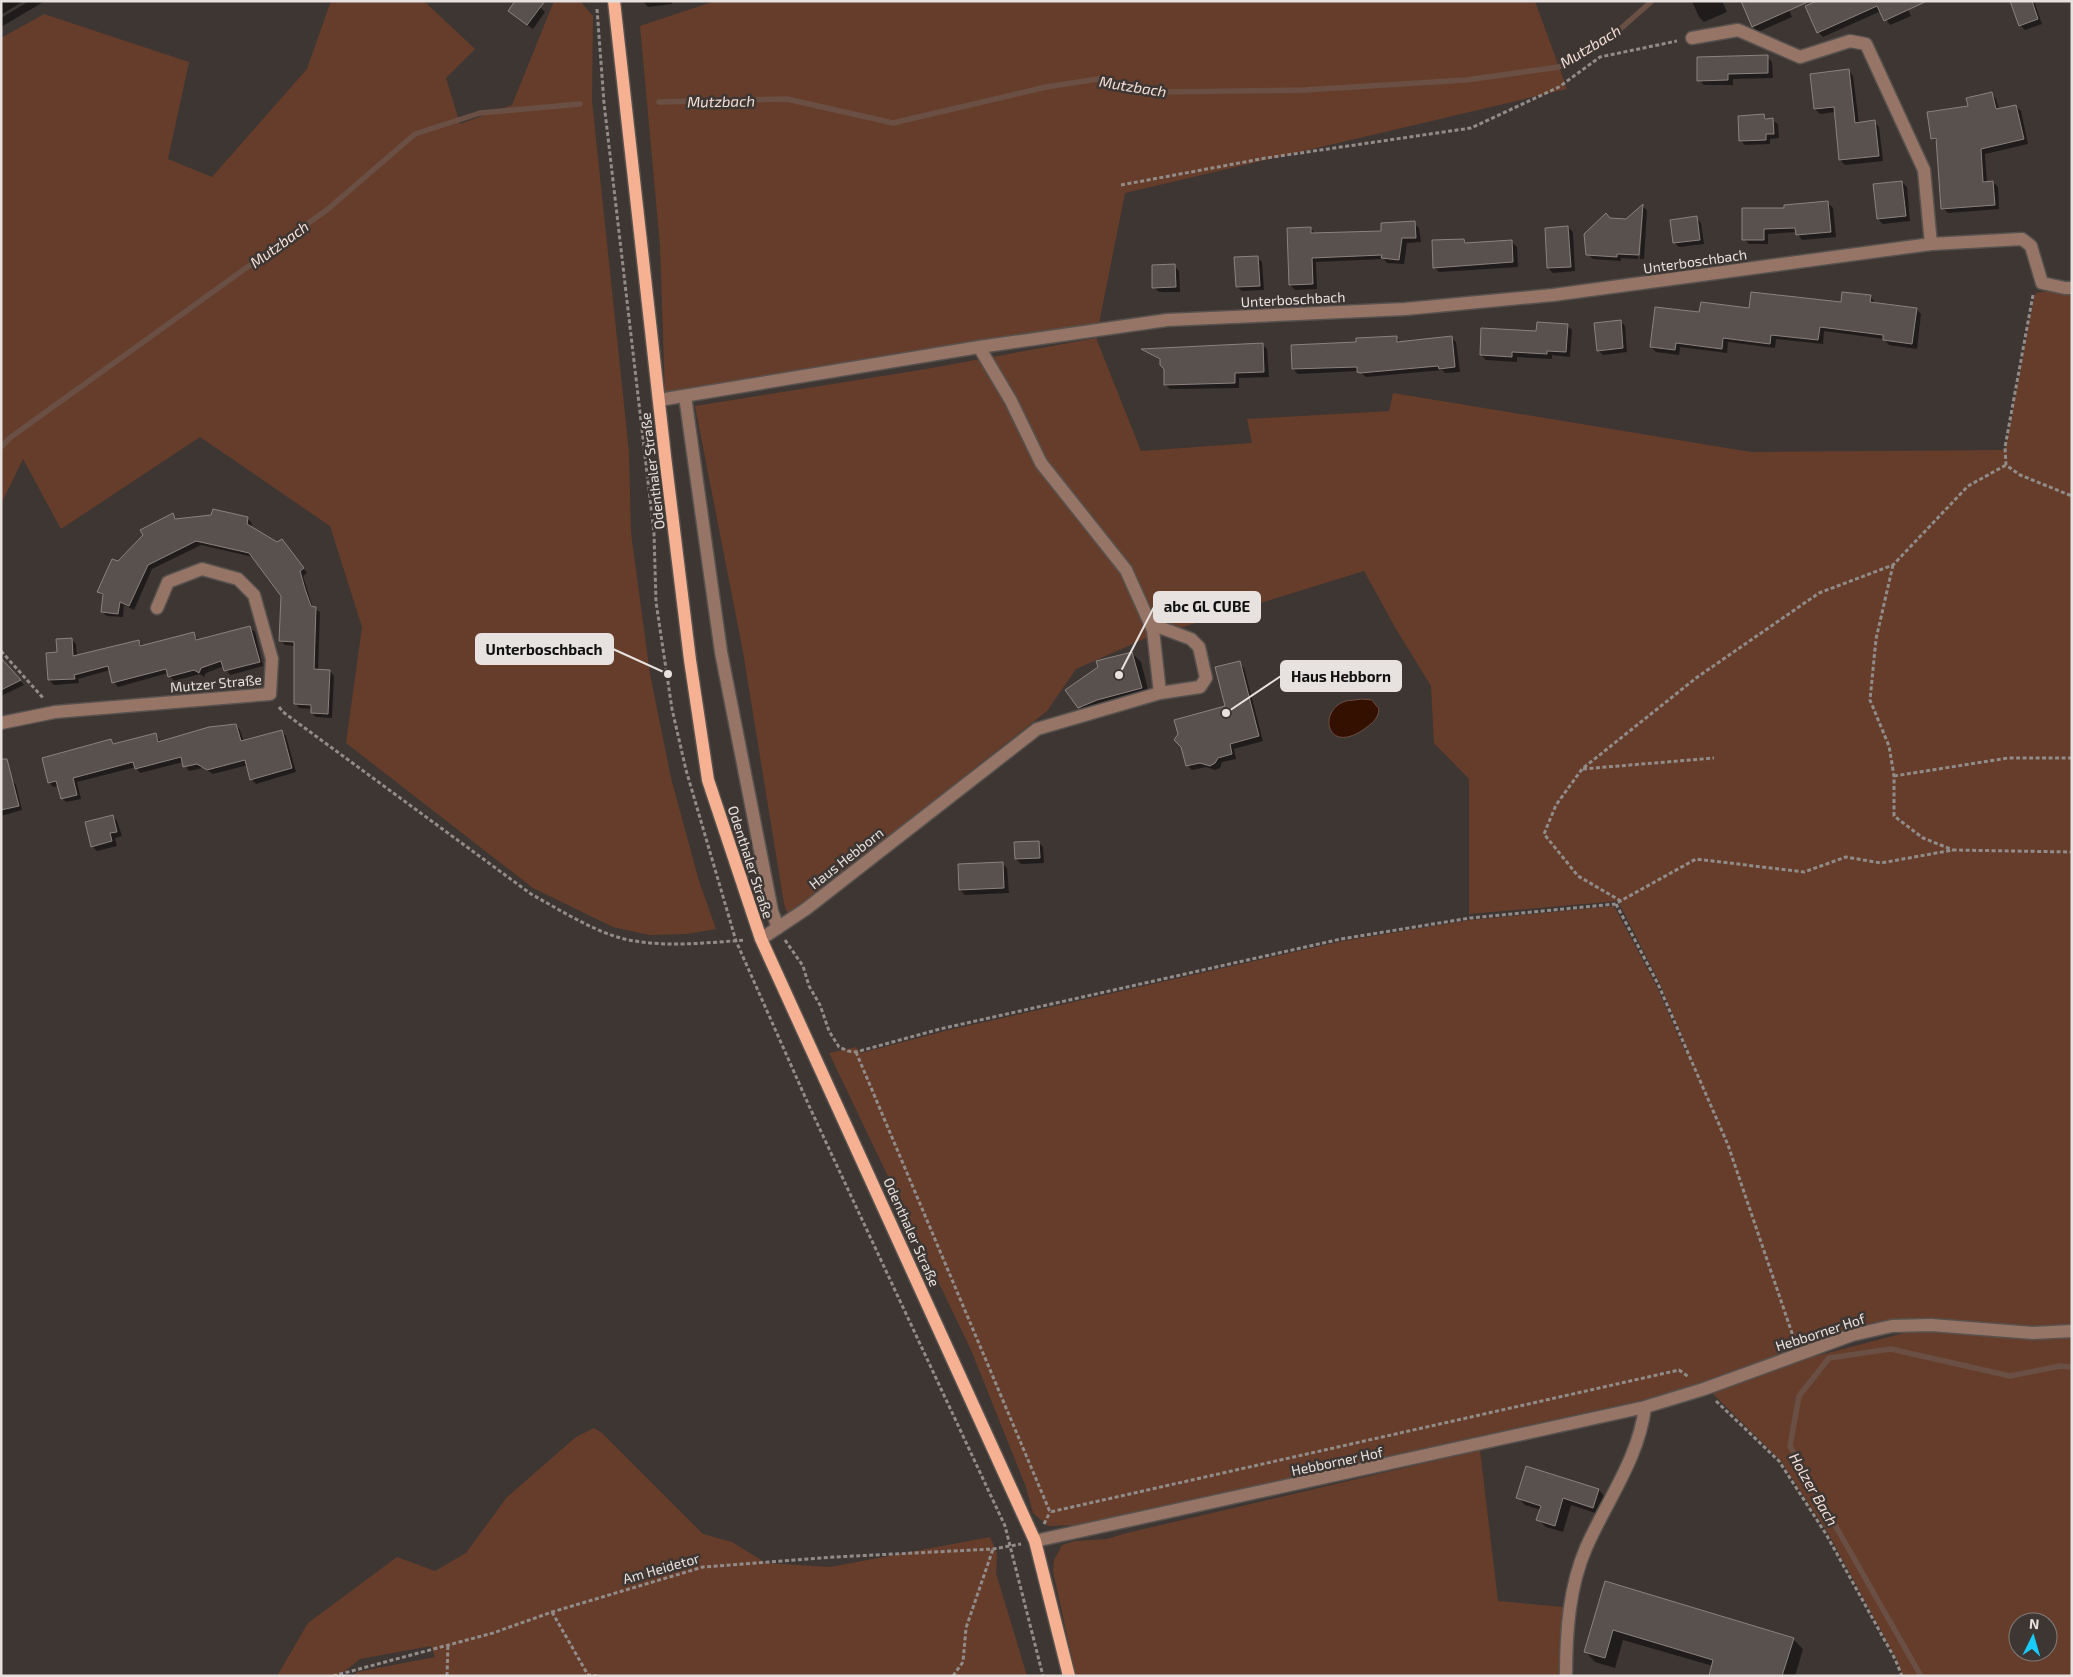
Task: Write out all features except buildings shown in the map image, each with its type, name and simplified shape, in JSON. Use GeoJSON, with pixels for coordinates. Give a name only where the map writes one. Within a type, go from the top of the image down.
{"type":"FeatureCollection","features":[{"type":"Feature","properties":{"kind":"main road","name":"Odenthaler Straße"},"geometry":{"type":"LineString","coordinates":[[614,1],[690,660],[708,780],[761,940],[1035,1541],[1069,1676]]}},
{"type":"Feature","properties":{"kind":"street"},"geometry":{"type":"LineString","coordinates":[[1692,38],[1738,30],[1800,56],[1850,41],[1866,44],[1924,170],[1931,244]]}},
{"type":"Feature","properties":{"kind":"street","name":"Unterboschbach"},"geometry":{"type":"LineString","coordinates":[[659,400],[979,347],[1167,320],[1405,309],[1553,294],[1931,244],[2022,239],[2031,246],[2042,283]]}},
{"type":"Feature","properties":{"kind":"street"},"geometry":{"type":"LineString","coordinates":[[2042,283],[2072,288]]}},
{"type":"Feature","properties":{"kind":"street","name":"Haus Hebborn"},"geometry":{"type":"LineString","coordinates":[[979,347],[1011,400],[1041,464],[1126,570],[1153,630],[1160,694]]}},
{"type":"Feature","properties":{"kind":"street"},"geometry":{"type":"LineString","coordinates":[[685,396],[721,652],[770,902],[778,928]]}},
{"type":"Feature","properties":{"kind":"street","name":"Mutzer Straße"},"geometry":{"type":"LineString","coordinates":[[1,723],[55,712],[270,694],[272,659],[254,595],[238,579],[202,569],[168,582],[158,608]]}},
{"type":"Feature","properties":{"kind":"street","name":"Haus Hebborn"},"geometry":{"type":"LineString","coordinates":[[761,940],[982,774],[1037,729],[1160,694],[1200,687],[1206,678],[1199,647],[1191,640],[1159,628],[1148,616]]}},
{"type":"Feature","properties":{"kind":"street","name":"Hebborner Hof"},"geometry":{"type":"LineString","coordinates":[[1035,1541],[1645,1407],[1704,1389],[1852,1335],[1892,1326],[1931,1325],[2033,1333],[2072,1331]]}},
{"type":"Feature","properties":{"kind":"street"},"geometry":{"type":"LineString","coordinates":[[1566,1676],[1566,1638],[1579,1565],[1638,1440],[1645,1407]]}},
{"type":"Feature","properties":{"kind":"path"},"geometry":{"type":"LineString","coordinates":[[1122,185],[1266,158],[1471,128],[1558,87],[1600,57],[1692,38]]}},
{"type":"Feature","properties":{"kind":"path"},"geometry":{"type":"LineString","coordinates":[[2006,465],[2005,447],[2033,296],[2042,283]]}},
{"type":"Feature","properties":{"kind":"path"},"geometry":{"type":"LineString","coordinates":[[2006,465],[2020,475],[2072,496]]}},
{"type":"Feature","properties":{"kind":"path"},"geometry":{"type":"LineString","coordinates":[[1622,902],[1578,876],[1544,834],[1556,805],[1582,769],[1696,678],[1819,594],[1893,564],[1968,486],[2006,465]]}},
{"type":"Feature","properties":{"kind":"path"},"geometry":{"type":"LineString","coordinates":[[1893,564],[1876,639],[1870,700],[1889,746],[1894,776],[1894,816],[1923,838],[1953,850]]}},
{"type":"Feature","properties":{"kind":"path"},"geometry":{"type":"LineString","coordinates":[[1,651],[55,712]]}},
{"type":"Feature","properties":{"kind":"path"},"geometry":{"type":"LineString","coordinates":[[270,694],[282,712],[531,894],[575,918],[615,936],[663,943],[761,940]]}},
{"type":"Feature","properties":{"kind":"path"},"geometry":{"type":"LineString","coordinates":[[1582,769],[1714,758]]}},
{"type":"Feature","properties":{"kind":"path"},"geometry":{"type":"LineString","coordinates":[[1894,776],[2008,758],[2072,758]]}},
{"type":"Feature","properties":{"kind":"path"},"geometry":{"type":"LineString","coordinates":[[778,928],[803,966],[809,986],[820,1005],[829,1031],[839,1047],[856,1052],[940,1029],[1341,939],[1470,918],[1616,904],[1696,859],[1804,872],[1846,858],[1881,863],[1953,850],[2072,852]]}},
{"type":"Feature","properties":{"kind":"path"},"geometry":{"type":"LineString","coordinates":[[1616,904],[1658,984],[1728,1145],[1799,1354]]}},
{"type":"Feature","properties":{"kind":"path"},"geometry":{"type":"LineString","coordinates":[[856,1052],[1050,1512],[1679,1370],[1704,1389],[1778,1461],[1826,1534],[1895,1659],[1902,1676]]}},
{"type":"Feature","properties":{"kind":"path","name":"Am Heidetor"},"geometry":{"type":"LineString","coordinates":[[333,1676],[493,1633],[552,1612],[703,1567],[835,1557],[993,1549],[1035,1541]]}},
{"type":"Feature","properties":{"kind":"path"},"geometry":{"type":"LineString","coordinates":[[953,1676],[964,1662],[966,1628],[993,1549]]}},
{"type":"Feature","properties":{"kind":"path"},"geometry":{"type":"LineString","coordinates":[[552,1612],[587,1675],[599,1676]]}},
{"type":"Feature","properties":{"kind":"path"},"geometry":{"type":"LineString","coordinates":[[447,1676],[448,1644]]}},
{"type":"Feature","properties":{"kind":"shaded area"},"geometry":{"type":"Polygon","coordinates":[[[331,1],[424,1],[475,49],[446,78],[460,124],[512,105],[554,1],[580,1],[593,16],[592,101],[629,452],[631,533],[650,674],[671,778],[699,881],[716,929],[687,934],[649,935],[613,927],[533,888],[346,743],[362,627],[330,526],[200,437],[61,529],[23,459],[1,504],[1,38],[44,14],[189,62],[168,159],[212,177],[307,69],[331,1]]]}},
{"type":"Feature","properties":{"kind":"shaded area"},"geometry":{"type":"Polygon","coordinates":[[[715,1],[1535,1],[1567,89],[1125,193],[1097,334],[665,395],[660,246],[640,26],[715,1]]]}},
{"type":"Feature","properties":{"kind":"shaded area"},"geometry":{"type":"Polygon","coordinates":[[[2059,289],[2072,290],[2072,1326],[2033,1331],[1930,1321],[1814,1344],[1678,1392],[1079,1525],[1048,1526],[1033,1513],[1026,1487],[971,1350],[829,1053],[856,1047],[861,1053],[945,1031],[1343,941],[1470,920],[1614,906],[1656,985],[1686,1053],[1688,1052],[1659,982],[1618,901],[1469,914],[1469,779],[1434,743],[1431,686],[1396,629],[1364,571],[1144,639],[1076,669],[1047,711],[788,915],[784,904],[743,652],[695,406],[926,369],[1096,338],[1141,451],[1252,443],[1247,419],[1389,411],[1393,393],[1751,452],[2003,450],[2006,446],[2034,297],[2036,293],[2059,289]]]}},
{"type":"Feature","properties":{"kind":"shaded area"},"geometry":{"type":"Polygon","coordinates":[[[1372,700],[1379,709],[1374,721],[1363,730],[1350,736],[1340,737],[1334,734],[1330,728],[1329,720],[1332,712],[1337,706],[1346,701],[1372,700]]]}},
{"type":"Feature","properties":{"kind":"shaded area"},"geometry":{"type":"Polygon","coordinates":[[[1931,1326],[2072,1332],[2072,1676],[1903,1676],[1896,1658],[1828,1533],[1781,1461],[1710,1391],[1801,1360],[1931,1326]]]}},
{"type":"Feature","properties":{"kind":"shaded area"},"geometry":{"type":"Polygon","coordinates":[[[594,1428],[602,1433],[703,1534],[732,1542],[766,1563],[830,1567],[990,1537],[997,1553],[996,1573],[1027,1676],[352,1676],[357,1672],[435,1657],[431,1646],[360,1659],[339,1676],[277,1676],[308,1623],[397,1557],[435,1571],[466,1553],[507,1497],[576,1437],[594,1428]]]}},
{"type":"Feature","properties":{"kind":"shaded area"},"geometry":{"type":"Polygon","coordinates":[[[1480,1450],[1498,1601],[1563,1607],[1559,1645],[1560,1676],[1076,1676],[1053,1571],[1054,1560],[1062,1545],[1075,1541],[1107,1539],[1480,1450]]]}},
{"type":"Feature","properties":{"kind":"waterway","name":"Mutzbach"},"geometry":{"type":"LineString","coordinates":[[659,102],[787,99],[893,123],[1046,87],[1098,79],[1160,92],[1305,90],[1466,80],[1559,67],[1618,31],[1652,1]]}},
{"type":"Feature","properties":{"kind":"waterway","name":"Mutzbach"},"geometry":{"type":"LineString","coordinates":[[1,447],[11,437],[328,209],[415,134],[480,113],[580,104]]}},
{"type":"Feature","properties":{"kind":"waterway","name":"Holzer Bach"},"geometry":{"type":"LineString","coordinates":[[1921,1676],[1790,1446],[1799,1396],[1829,1358],[1891,1349],[2010,1376],[2060,1366],[2072,1367]]}},
{"type":"Feature","properties":{"kind":"place","name":"Unterboschbach"},"geometry":{"type":"Point","coordinates":[668,674]}},
{"type":"Feature","properties":{"kind":"place","name":"abc GL CUBE"},"geometry":{"type":"Point","coordinates":[1119,675]}},
{"type":"Feature","properties":{"kind":"place","name":"Haus Hebborn"},"geometry":{"type":"Point","coordinates":[1226,713]}}]}
